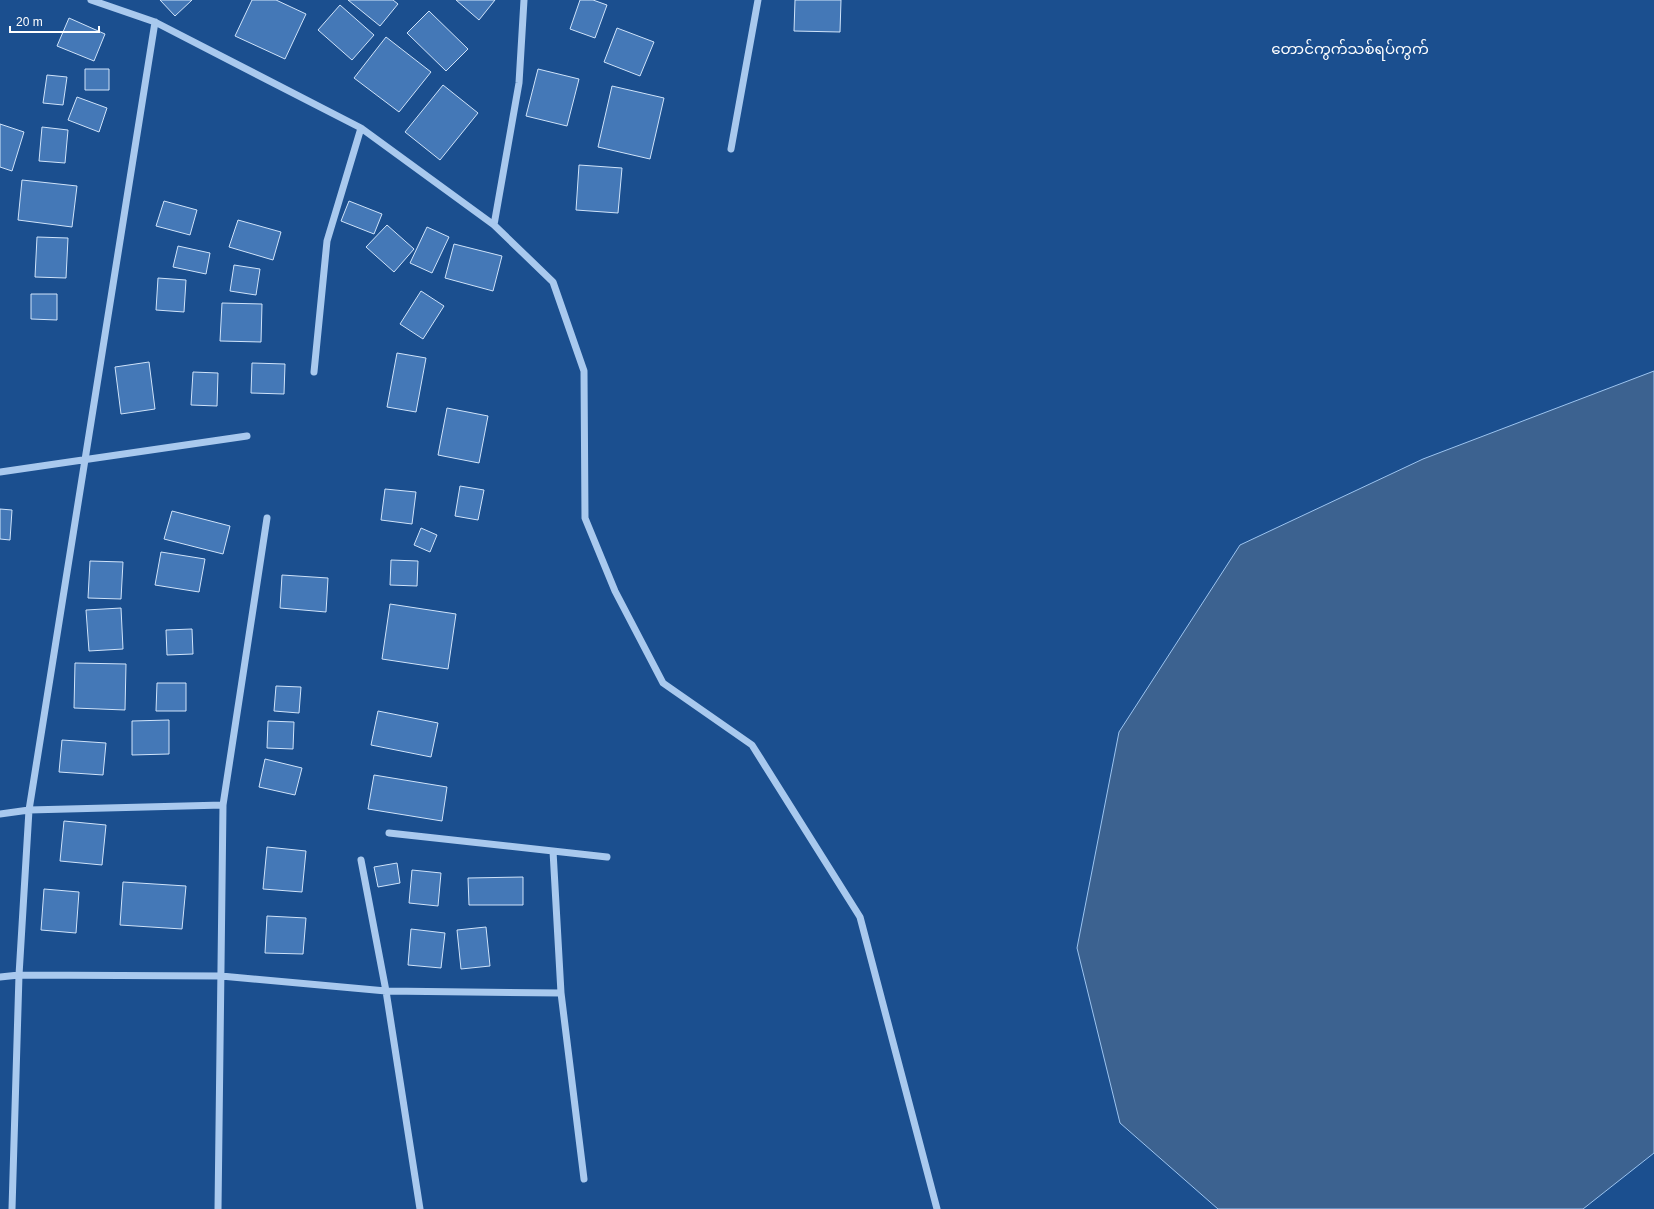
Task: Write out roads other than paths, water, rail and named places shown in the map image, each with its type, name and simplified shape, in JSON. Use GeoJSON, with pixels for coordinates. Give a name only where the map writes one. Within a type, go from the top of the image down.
{"type":"FeatureCollection","features":[{"type":"Feature","properties":{"kind":"street"},"geometry":{"type":"LineString","coordinates":[[91,0],[155,22],[361,128],[494,225],[553,282],[584,371],[586,518],[615,591],[663,683],[752,745],[860,917],[937,1209]]}},
{"type":"Feature","properties":{"kind":"street"},"geometry":{"type":"LineString","coordinates":[[494,225],[519,83],[524,0]]}},
{"type":"Feature","properties":{"kind":"street"},"geometry":{"type":"LineString","coordinates":[[730,149],[758,0]]}},
{"type":"Feature","properties":{"kind":"street"},"geometry":{"type":"LineString","coordinates":[[12,1209],[19,975],[29,810],[155,22]]}},
{"type":"Feature","properties":{"kind":"street"},"geometry":{"type":"LineString","coordinates":[[314,372],[327,241],[361,128]]}},
{"type":"Feature","properties":{"kind":"street"},"geometry":{"type":"LineString","coordinates":[[0,472],[247,436]]}},
{"type":"Feature","properties":{"kind":"street"},"geometry":{"type":"LineString","coordinates":[[218,1209],[223,805],[267,518]]}},
{"type":"Feature","properties":{"kind":"street"},"geometry":{"type":"LineString","coordinates":[[0,814],[29,810],[223,805]]}},
{"type":"Feature","properties":{"kind":"street"},"geometry":{"type":"LineString","coordinates":[[389,833],[607,857]]}},
{"type":"Feature","properties":{"kind":"street"},"geometry":{"type":"LineString","coordinates":[[553,851],[561,992],[584,1179]]}},
{"type":"Feature","properties":{"kind":"street"},"geometry":{"type":"LineString","coordinates":[[361,860],[386,991],[420,1209]]}},
{"type":"Feature","properties":{"kind":"street"},"geometry":{"type":"LineString","coordinates":[[0,977],[19,975],[221,976],[386,991],[561,992]]}},
{"type":"Feature","properties":{"kind":"water"},"geometry":{"type":"Polygon","coordinates":[[[1654,371],[1654,1153],[1583,1209],[1218,1209],[1120,1123],[1077,948],[1119,732],[1240,545],[1423,459],[1654,371]]]}},
{"type":"Feature","properties":{"kind":"district","name":"တောင်ကွက်သစ်ရပ်ကွက်"},"geometry":{"type":"Point","coordinates":[1350,48]}}]}
